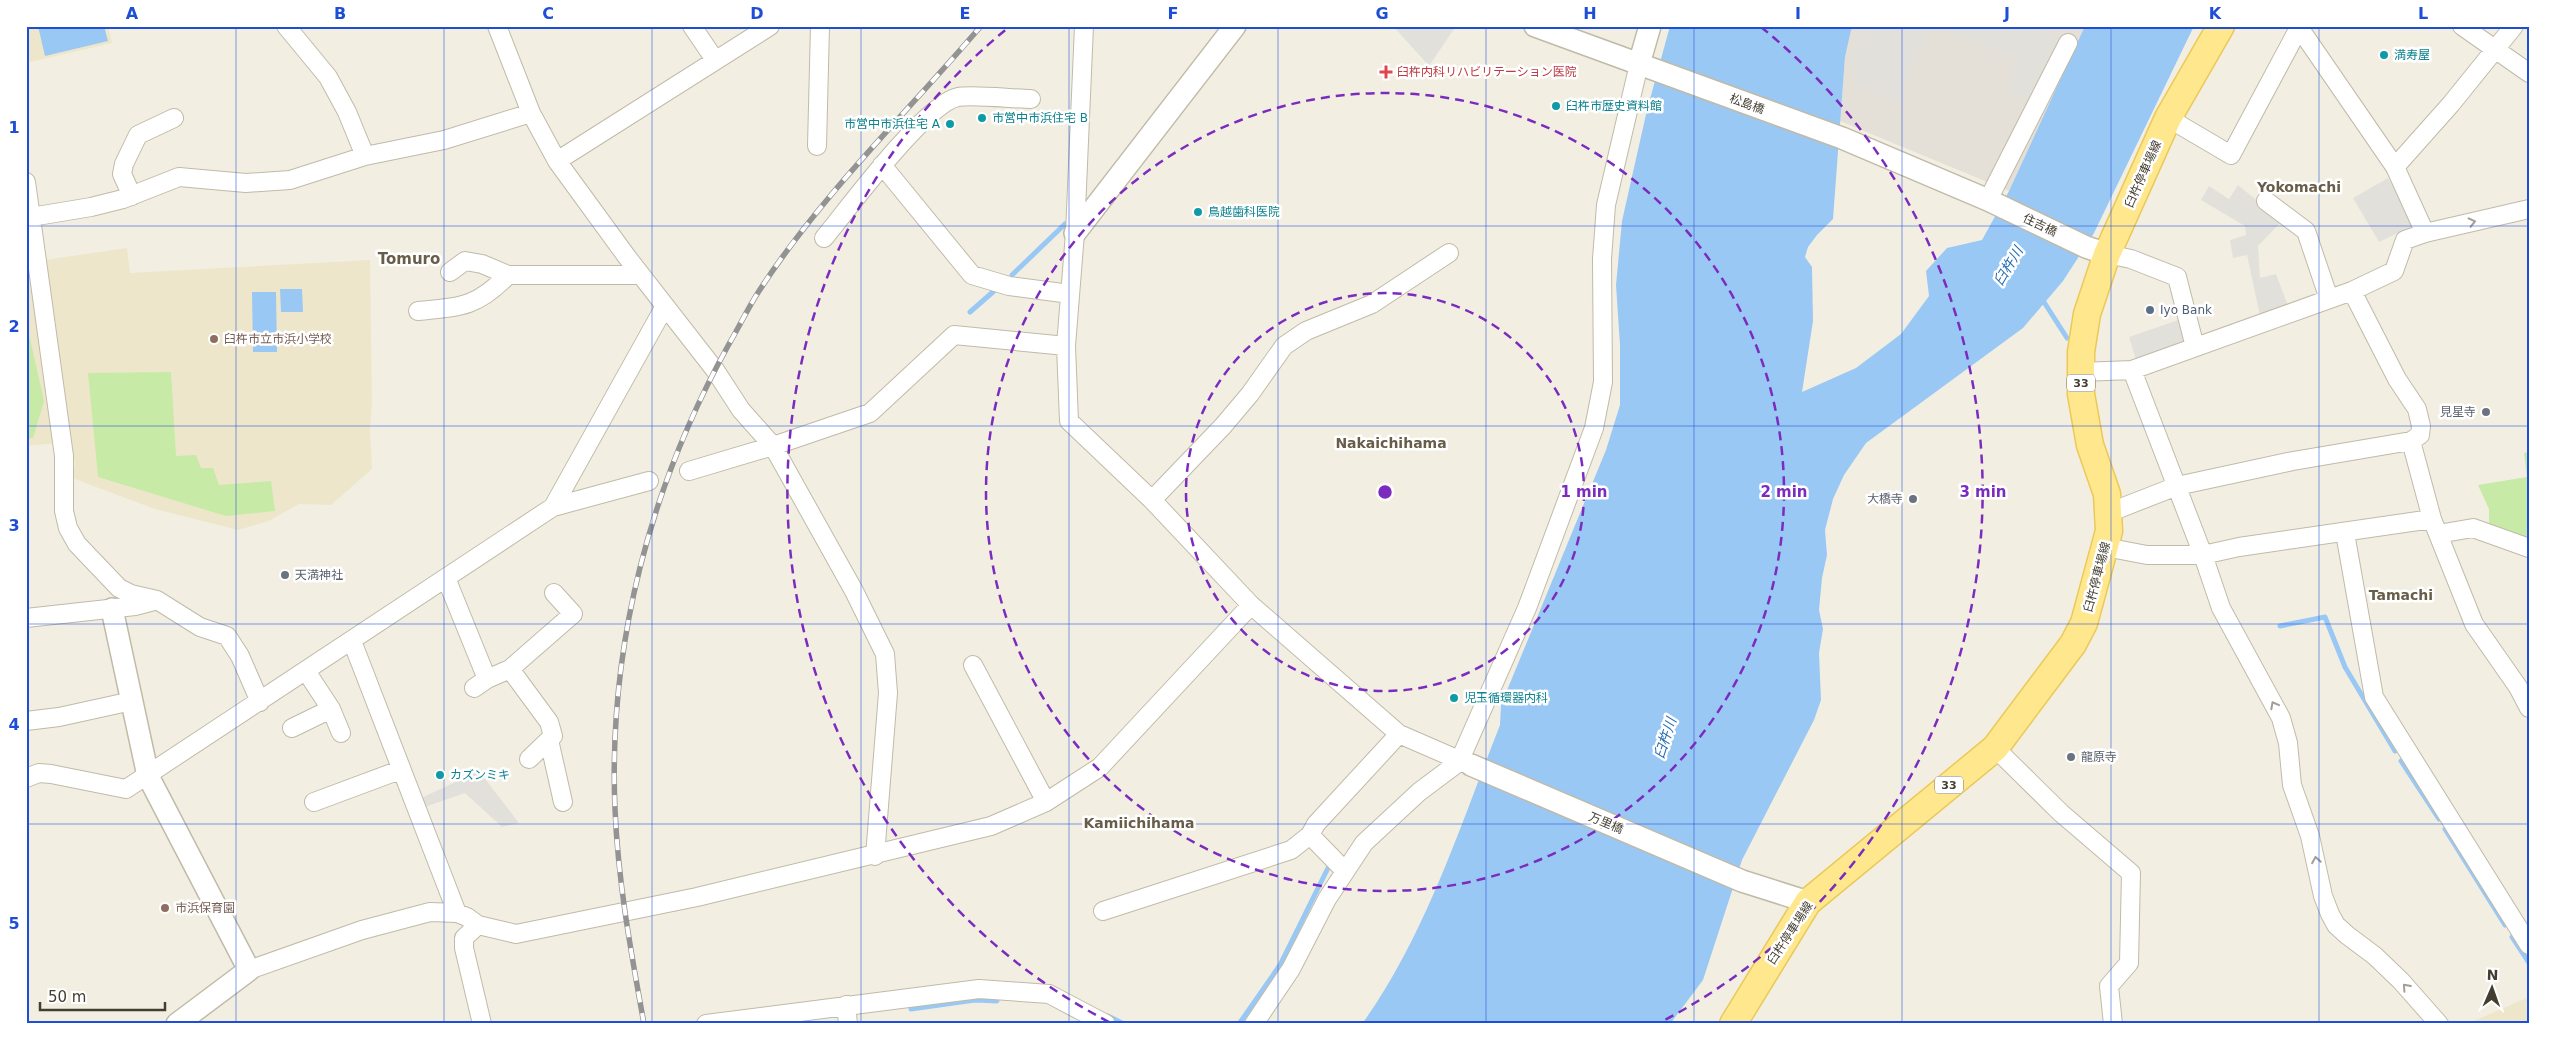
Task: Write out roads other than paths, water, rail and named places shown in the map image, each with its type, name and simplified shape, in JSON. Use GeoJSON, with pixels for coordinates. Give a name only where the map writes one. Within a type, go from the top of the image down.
{"type":"FeatureCollection","features":[{"type":"Feature","properties":{"kind":"main road","name":"臼杵停車場線"},"geometry":{"type":"LineString","coordinates":[[1733,1024],[1808,902],[1995,748],[2073,644],[2084,623],[2109,532],[2106,494],[2090,445],[2084,414],[2080,372],[2082,338],[2097,250],[2168,118],[2221,26]]}},
{"type":"Feature","properties":{"kind":"street"},"geometry":{"type":"LineString","coordinates":[[497,26],[531,113],[557,160],[641,275],[715,370],[741,410],[772,446],[854,591],[885,654],[888,693],[875,856]]}},
{"type":"Feature","properties":{"kind":"street"},"geometry":{"type":"LineString","coordinates":[[692,26],[716,60]]}},
{"type":"Feature","properties":{"kind":"street"},"geometry":{"type":"LineString","coordinates":[[557,160],[770,26]]}},
{"type":"Feature","properties":{"kind":"street"},"geometry":{"type":"LineString","coordinates":[[817,146],[820,26]]}},
{"type":"Feature","properties":{"kind":"street"},"geometry":{"type":"LineString","coordinates":[[1084,26],[1075,232],[1066,346],[1069,421],[1152,500],[1251,605],[1398,734],[1464,763]]}},
{"type":"Feature","properties":{"kind":"street"},"geometry":{"type":"LineString","coordinates":[[1075,232],[1235,26]]}},
{"type":"Feature","properties":{"kind":"street","name":"松島橋"},"geometry":{"type":"LineString","coordinates":[[1534,26],[1842,138],[1991,202]]}},
{"type":"Feature","properties":{"kind":"street"},"geometry":{"type":"LineString","coordinates":[[1254,1024],[1291,969],[1327,899],[1364,843],[1419,792],[1464,763],[1526,608],[1594,428],[1603,382],[1602,259],[1606,205],[1646,67],[1650,26]]}},
{"type":"Feature","properties":{"kind":"street"},"geometry":{"type":"LineString","coordinates":[[2462,26],[2529,72]]}},
{"type":"Feature","properties":{"kind":"street"},"geometry":{"type":"LineString","coordinates":[[2396,167],[2451,104],[2514,26]]}},
{"type":"Feature","properties":{"kind":"street"},"geometry":{"type":"LineString","coordinates":[[2168,118],[2231,155],[2299,27],[2396,167],[2425,233]]}},
{"type":"Feature","properties":{"kind":"street"},"geometry":{"type":"LineString","coordinates":[[294,29],[328,77],[347,112],[365,156]]}},
{"type":"Feature","properties":{"kind":"street"},"geometry":{"type":"LineString","coordinates":[[1991,202],[2068,43]]}},
{"type":"Feature","properties":{"kind":"street"},"geometry":{"type":"LineString","coordinates":[[824,238],[882,166],[938,107],[958,97],[1031,99]]}},
{"type":"Feature","properties":{"kind":"street"},"geometry":{"type":"LineString","coordinates":[[31,217],[91,207],[132,196],[179,177],[246,183],[290,180],[365,156],[444,140],[531,113]]}},
{"type":"Feature","properties":{"kind":"street"},"geometry":{"type":"LineString","coordinates":[[132,196],[122,174],[124,164],[138,135],[174,118]]}},
{"type":"Feature","properties":{"kind":"street"},"geometry":{"type":"LineString","coordinates":[[882,166],[972,275],[1009,286],[1070,294]]}},
{"type":"Feature","properties":{"kind":"street"},"geometry":{"type":"LineString","coordinates":[[26,182],[64,456],[64,511],[68,528],[77,544],[119,588],[131,594],[157,600],[200,627],[227,636],[240,656],[260,702]]}},
{"type":"Feature","properties":{"kind":"street"},"geometry":{"type":"LineString","coordinates":[[2266,201],[2306,231],[2329,299]]}},
{"type":"Feature","properties":{"kind":"street","name":"住吉橋"},"geometry":{"type":"LineString","coordinates":[[1991,202],[2097,250]]}},
{"type":"Feature","properties":{"kind":"street"},"geometry":{"type":"LineString","coordinates":[[2080,372],[2132,370],[2352,291],[2394,271],[2404,240],[2425,233],[2529,209]]}},
{"type":"Feature","properties":{"kind":"street"},"geometry":{"type":"LineString","coordinates":[[2097,250],[2132,260],[2177,277],[2195,347]]}},
{"type":"Feature","properties":{"kind":"street"},"geometry":{"type":"LineString","coordinates":[[1152,500],[1223,426],[1250,394],[1284,346],[1306,330],[1372,304],[1449,253]]}},
{"type":"Feature","properties":{"kind":"street"},"geometry":{"type":"LineString","coordinates":[[450,272],[465,261],[482,264],[508,275],[641,275]]}},
{"type":"Feature","properties":{"kind":"street"},"geometry":{"type":"LineString","coordinates":[[418,311],[450,309],[472,303],[495,289],[508,275]]}},
{"type":"Feature","properties":{"kind":"street"},"geometry":{"type":"LineString","coordinates":[[2108,513],[2177,486],[2293,461],[2411,440],[2420,435],[2421,426],[2417,409],[2397,379],[2352,291]]}},
{"type":"Feature","properties":{"kind":"street"},"geometry":{"type":"LineString","coordinates":[[553,507],[665,306]]}},
{"type":"Feature","properties":{"kind":"street"},"geometry":{"type":"LineString","coordinates":[[688,471],[772,446],[870,413],[954,335],[1066,346]]}},
{"type":"Feature","properties":{"kind":"street"},"geometry":{"type":"LineString","coordinates":[[2132,370],[2203,555],[2220,608],[2281,718],[2288,743],[2292,786],[2310,836],[2323,896],[2330,914],[2347,936],[2375,956],[2401,981],[2439,1024]]}},
{"type":"Feature","properties":{"kind":"street"},"geometry":{"type":"LineString","coordinates":[[2411,440],[2435,526],[2474,624],[2518,687],[2529,708]]}},
{"type":"Feature","properties":{"kind":"street"},"geometry":{"type":"LineString","coordinates":[[26,778],[39,773],[51,774],[126,789],[553,507],[649,481]]}},
{"type":"Feature","properties":{"kind":"street"},"geometry":{"type":"LineString","coordinates":[[2105,547],[2146,555],[2203,555],[2239,547],[2345,533],[2435,526],[2473,528],[2529,548]]}},
{"type":"Feature","properties":{"kind":"street"},"geometry":{"type":"LineString","coordinates":[[2345,533],[2374,697],[2523,922],[2529,945]]}},
{"type":"Feature","properties":{"kind":"street"},"geometry":{"type":"LineString","coordinates":[[446,578],[481,683],[510,669],[573,614],[554,593]]}},
{"type":"Feature","properties":{"kind":"street"},"geometry":{"type":"LineString","coordinates":[[26,618],[135,606],[157,600]]}},
{"type":"Feature","properties":{"kind":"street"},"geometry":{"type":"LineString","coordinates":[[177,1024],[250,970],[362,930],[430,912],[457,913],[467,916],[478,926],[516,934],[525,933],[623,913],[875,856],[991,826],[1046,802],[1100,767],[1251,605]]}},
{"type":"Feature","properties":{"kind":"street"},"geometry":{"type":"LineString","coordinates":[[112,609],[148,776],[250,970]]}},
{"type":"Feature","properties":{"kind":"street"},"geometry":{"type":"LineString","coordinates":[[352,641],[400,770],[457,913]]}},
{"type":"Feature","properties":{"kind":"street"},"geometry":{"type":"LineString","coordinates":[[972,665],[1046,802]]}},
{"type":"Feature","properties":{"kind":"street"},"geometry":{"type":"LineString","coordinates":[[510,669],[549,722],[553,736],[529,759]]}},
{"type":"Feature","properties":{"kind":"street"},"geometry":{"type":"LineString","coordinates":[[306,671],[330,709],[341,733]]}},
{"type":"Feature","properties":{"kind":"street"},"geometry":{"type":"LineString","coordinates":[[26,721],[59,717],[132,702]]}},
{"type":"Feature","properties":{"kind":"street"},"geometry":{"type":"LineString","coordinates":[[292,728],[330,709]]}},
{"type":"Feature","properties":{"kind":"street"},"geometry":{"type":"LineString","coordinates":[[1102,910],[1291,850],[1310,835],[1316,824],[1398,734]]}},
{"type":"Feature","properties":{"kind":"street"},"geometry":{"type":"LineString","coordinates":[[550,740],[563,802]]}},
{"type":"Feature","properties":{"kind":"street"},"geometry":{"type":"LineString","coordinates":[[1995,748],[2061,813],[2132,873],[2130,963],[2109,986],[2113,1024]]}},
{"type":"Feature","properties":{"kind":"street","name":"万里橋"},"geometry":{"type":"LineString","coordinates":[[1464,763],[1742,881],[1808,902]]}},
{"type":"Feature","properties":{"kind":"street"},"geometry":{"type":"LineString","coordinates":[[314,802],[400,770]]}},
{"type":"Feature","properties":{"kind":"street"},"geometry":{"type":"LineString","coordinates":[[1310,835],[1345,871]]}},
{"type":"Feature","properties":{"kind":"street"},"geometry":{"type":"LineString","coordinates":[[478,926],[464,938],[464,948],[482,1024]]}},
{"type":"Feature","properties":{"kind":"street"},"geometry":{"type":"LineString","coordinates":[[706,1024],[979,989],[1049,994],[1106,1024]]}},
{"type":"Feature","properties":{"kind":"street"},"geometry":{"type":"LineString","coordinates":[[846,1005],[848,1024]]}},
{"type":"Feature","properties":{"kind":"water"},"geometry":{"type":"Polygon","coordinates":[[[38,26],[104,26],[108,41],[45,56],[38,26]]]}},
{"type":"Feature","properties":{"kind":"water","name":"臼杵川"},"geometry":{"type":"Polygon","coordinates":[[[1670,26],[1852,26],[1845,57],[1833,219],[1808,247],[1805,257],[1812,267],[1813,321],[1802,392],[1856,368],[1901,334],[1929,296],[1926,271],[1947,248],[1982,240],[2009,191],[2085,26],[2194,26],[2094,233],[2063,281],[2023,328],[1866,443],[1844,475],[1833,499],[1825,530],[1827,555],[1822,578],[1819,610],[1823,629],[1819,653],[1821,700],[1814,720],[1742,860],[1703,980],[1670,1024],[1362,1024],[1385,990],[1405,954],[1456,841],[1500,725],[1501,705],[1606,450],[1620,405],[1620,345],[1616,285],[1622,221],[1647,110],[1670,26]]]}},
{"type":"Feature","properties":{"kind":"water"},"geometry":{"type":"Polygon","coordinates":[[[280,289],[302,289],[303,312],[281,312],[280,289]]]}},
{"type":"Feature","properties":{"kind":"water"},"geometry":{"type":"Polygon","coordinates":[[[252,292],[276,292],[277,352],[253,352],[252,292]]]}},
{"type":"Feature","properties":{"kind":"waterway"},"geometry":{"type":"LineString","coordinates":[[1012,275],[1065,224]]}},
{"type":"Feature","properties":{"kind":"waterway"},"geometry":{"type":"LineString","coordinates":[[970,312],[994,291]]}},
{"type":"Feature","properties":{"kind":"waterway"},"geometry":{"type":"LineString","coordinates":[[2042,299],[2067,338]]}},
{"type":"Feature","properties":{"kind":"waterway"},"geometry":{"type":"LineString","coordinates":[[2280,626],[2325,617],[2345,667],[2395,751]]}},
{"type":"Feature","properties":{"kind":"waterway"},"geometry":{"type":"LineString","coordinates":[[2401,761],[2439,819]]}},
{"type":"Feature","properties":{"kind":"waterway"},"geometry":{"type":"LineString","coordinates":[[2445,829],[2505,925]]}},
{"type":"Feature","properties":{"kind":"waterway"},"geometry":{"type":"LineString","coordinates":[[1239,1024],[1280,965],[1328,868]]}},
{"type":"Feature","properties":{"kind":"waterway"},"geometry":{"type":"LineString","coordinates":[[2512,937],[2529,963]]}},
{"type":"Feature","properties":{"kind":"waterway"},"geometry":{"type":"LineString","coordinates":[[911,1009],[975,1000],[997,1001]]}},
{"type":"Feature","properties":{"kind":"waterway"},"geometry":{"type":"LineString","coordinates":[[1108,1016],[1124,1024]]}},
{"type":"Feature","properties":{"kind":"railway"},"geometry":{"type":"LineString","coordinates":[[644,1024],[630,944],[619,863],[615,809],[615,748],[619,688],[627,628],[640,569],[656,511],[677,454],[701,398],[759,291],[784,255],[837,188],[981,26]]}},
{"type":"Feature","properties":{"kind":"place","name":"満寿屋"},"geometry":{"type":"Point","coordinates":[2384,55]}},
{"type":"Feature","properties":{"kind":"place","name":"臼杵内科リハビリテーション医院"},"geometry":{"type":"Point","coordinates":[1386,72]}},
{"type":"Feature","properties":{"kind":"place","name":"臼杵市歴史資料館"},"geometry":{"type":"Point","coordinates":[1556,106]}},
{"type":"Feature","properties":{"kind":"place","name":"市営中市浜住宅 B"},"geometry":{"type":"Point","coordinates":[982,118]}},
{"type":"Feature","properties":{"kind":"place","name":"市営中市浜住宅 A"},"geometry":{"type":"Point","coordinates":[950,124]}},
{"type":"Feature","properties":{"kind":"place","name":"鳥越歯科医院"},"geometry":{"type":"Point","coordinates":[1198,212]}},
{"type":"Feature","properties":{"kind":"place","name":"Iyo Bank"},"geometry":{"type":"Point","coordinates":[2150,310]}},
{"type":"Feature","properties":{"kind":"place","name":"臼杵市立市浜小学校"},"geometry":{"type":"Point","coordinates":[214,339]}},
{"type":"Feature","properties":{"kind":"place","name":"見星寺"},"geometry":{"type":"Point","coordinates":[2486,412]}},
{"type":"Feature","properties":{"kind":"place","name":"大橋寺"},"geometry":{"type":"Point","coordinates":[1913,499]}},
{"type":"Feature","properties":{"kind":"place","name":"天満神社"},"geometry":{"type":"Point","coordinates":[285,575]}},
{"type":"Feature","properties":{"kind":"place","name":"児玉循環器内科"},"geometry":{"type":"Point","coordinates":[1454,698]}},
{"type":"Feature","properties":{"kind":"place","name":"龍原寺"},"geometry":{"type":"Point","coordinates":[2071,757]}},
{"type":"Feature","properties":{"kind":"place","name":"カズンミキ"},"geometry":{"type":"Point","coordinates":[440,775]}},
{"type":"Feature","properties":{"kind":"place","name":"市浜保育園"},"geometry":{"type":"Point","coordinates":[165,908]}},
{"type":"Feature","properties":{"kind":"district","name":"Yokomachi"},"geometry":{"type":"Point","coordinates":[2299,187]}},
{"type":"Feature","properties":{"kind":"district","name":"Tomuro"},"geometry":{"type":"Point","coordinates":[409,259]}},
{"type":"Feature","properties":{"kind":"district","name":"Nakaichihama"},"geometry":{"type":"Point","coordinates":[1391,443]}},
{"type":"Feature","properties":{"kind":"district","name":"Tamachi"},"geometry":{"type":"Point","coordinates":[2401,595]}},
{"type":"Feature","properties":{"kind":"district","name":"Kamiichihama"},"geometry":{"type":"Point","coordinates":[1139,823]}}]}
